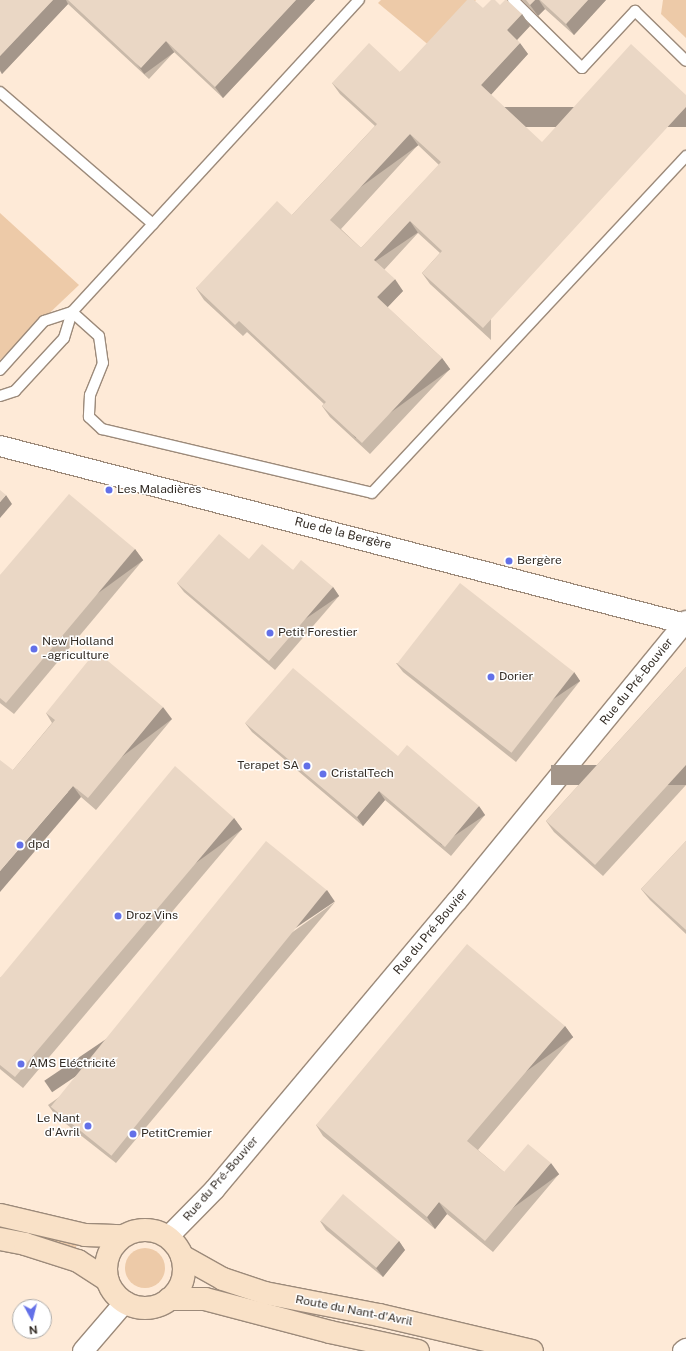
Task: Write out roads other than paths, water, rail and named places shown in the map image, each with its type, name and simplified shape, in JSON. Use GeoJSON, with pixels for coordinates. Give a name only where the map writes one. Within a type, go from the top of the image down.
{"type":"FeatureCollection","features":[{"type":"Feature","properties":{"kind":"main road"},"geometry":{"type":"LineString","coordinates":[[0,1215],[85,1235],[123,1236],[141,1230],[150,1230],[168,1237],[182,1256],[184,1274],[181,1284],[169,1299],[157,1306],[146,1308],[125,1302],[117,1296],[107,1280],[78,1261],[32,1246],[0,1239]]}},
{"type":"Feature","properties":{"kind":"main road"},"geometry":{"type":"LineString","coordinates":[[107,1280],[108,1258],[111,1250],[123,1236]]}},
{"type":"Feature","properties":{"kind":"main road","name":"Route du Nant-d'Avril"},"geometry":{"type":"LineString","coordinates":[[182,1256],[223,1279],[265,1293],[378,1314],[532,1351]]}},
{"type":"Feature","properties":{"kind":"main road","name":"Route du Nant-d'Avril"},"geometry":{"type":"LineString","coordinates":[[169,1299],[205,1299],[330,1332],[418,1351]]}},
{"type":"Feature","properties":{"kind":"street","name":"Rue de la Bergère"},"geometry":{"type":"LineString","coordinates":[[0,446],[685,623]]}},
{"type":"Feature","properties":{"kind":"street","name":"Rue du Pré-Bouvier"},"geometry":{"type":"LineString","coordinates":[[168,1237],[215,1189],[452,908],[685,623]]}},
{"type":"Feature","properties":{"kind":"street"},"geometry":{"type":"LineString","coordinates":[[84,1351],[125,1302]]}},
{"type":"Feature","properties":{"kind":"lane"},"geometry":{"type":"LineString","coordinates":[[0,396],[15,391],[64,338],[72,312],[359,0]]}},
{"type":"Feature","properties":{"kind":"lane"},"geometry":{"type":"LineString","coordinates":[[513,0],[582,68],[635,11],[686,61]]}},
{"type":"Feature","properties":{"kind":"lane"},"geometry":{"type":"LineString","coordinates":[[0,92],[153,224]]}},
{"type":"Feature","properties":{"kind":"lane"},"geometry":{"type":"LineString","coordinates":[[72,312],[99,336],[103,363],[90,394],[89,417],[102,429],[372,493],[686,156]]}},
{"type":"Feature","properties":{"kind":"lane"},"geometry":{"type":"LineString","coordinates":[[0,370],[44,321],[72,312]]}},
{"type":"Feature","properties":{"kind":"place","name":"Les Maladières"},"geometry":{"type":"Point","coordinates":[109,490]}},
{"type":"Feature","properties":{"kind":"place","name":"Bergère"},"geometry":{"type":"Point","coordinates":[509,561]}},
{"type":"Feature","properties":{"kind":"place","name":"Petit Forestier"},"geometry":{"type":"Point","coordinates":[270,633]}},
{"type":"Feature","properties":{"kind":"place","name":"New Holland - agriculture"},"geometry":{"type":"Point","coordinates":[34,649]}},
{"type":"Feature","properties":{"kind":"place","name":"Dorier"},"geometry":{"type":"Point","coordinates":[491,677]}},
{"type":"Feature","properties":{"kind":"place","name":"Terapet SA"},"geometry":{"type":"Point","coordinates":[307,766]}},
{"type":"Feature","properties":{"kind":"place","name":"CristalTech"},"geometry":{"type":"Point","coordinates":[323,774]}},
{"type":"Feature","properties":{"kind":"place","name":"dpd"},"geometry":{"type":"Point","coordinates":[20,845]}},
{"type":"Feature","properties":{"kind":"place","name":"Droz Vins"},"geometry":{"type":"Point","coordinates":[118,916]}},
{"type":"Feature","properties":{"kind":"place","name":"AMS Eléctricité"},"geometry":{"type":"Point","coordinates":[21,1064]}},
{"type":"Feature","properties":{"kind":"place","name":"Le Nant d'Avril"},"geometry":{"type":"Point","coordinates":[88,1126]}},
{"type":"Feature","properties":{"kind":"place","name":"PetitCremier"},"geometry":{"type":"Point","coordinates":[133,1134]}}]}
